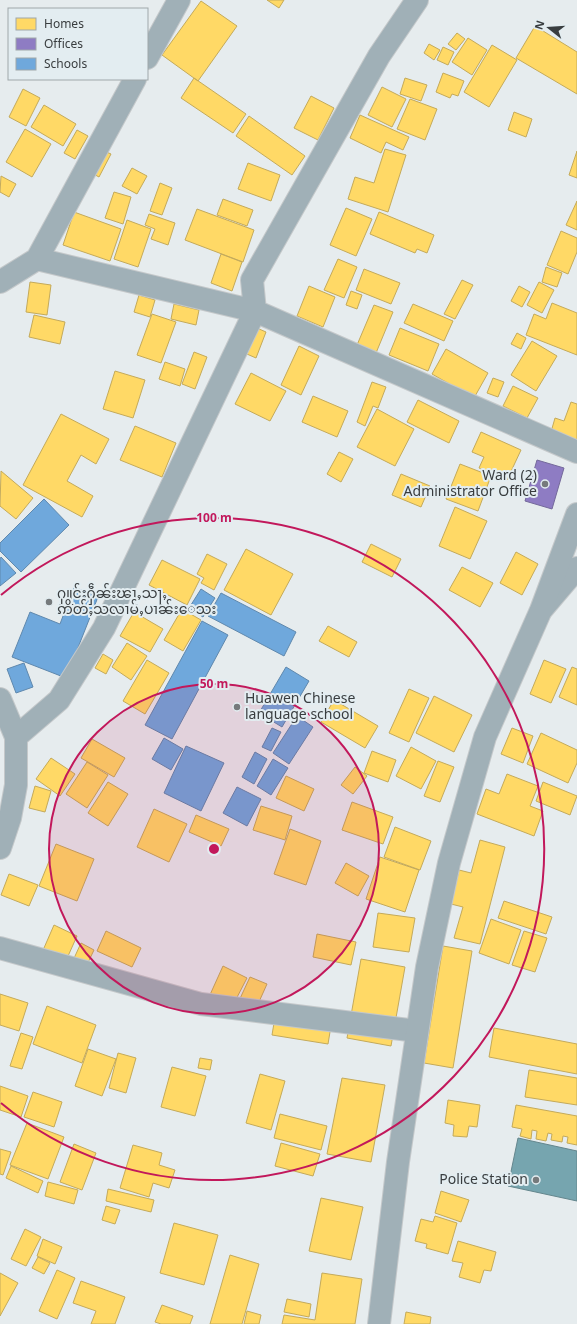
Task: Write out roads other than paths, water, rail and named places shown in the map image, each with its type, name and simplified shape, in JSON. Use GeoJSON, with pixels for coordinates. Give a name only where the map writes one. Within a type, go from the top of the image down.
{"type":"FeatureCollection","features":[{"type":"Feature","properties":{"kind":"street"},"geometry":{"type":"LineString","coordinates":[[148,56],[178,0]]}},
{"type":"Feature","properties":{"kind":"street"},"geometry":{"type":"LineString","coordinates":[[16,737],[59,700],[104,628],[255,312],[252,280],[379,56],[417,0]]}},
{"type":"Feature","properties":{"kind":"street"},"geometry":{"type":"LineString","coordinates":[[6,272],[37,258],[134,80]]}},
{"type":"Feature","properties":{"kind":"street"},"geometry":{"type":"LineString","coordinates":[[37,258],[255,312],[577,452]]}},
{"type":"Feature","properties":{"kind":"street"},"geometry":{"type":"LineString","coordinates":[[379,1324],[398,1162],[427,967],[449,863],[485,737],[541,610],[577,514]]}},
{"type":"Feature","properties":{"kind":"street"},"geometry":{"type":"LineString","coordinates":[[541,610],[577,568]]}},
{"type":"Feature","properties":{"kind":"street"},"geometry":{"type":"LineString","coordinates":[[0,699],[16,737],[16,785],[10,818],[0,848]]}},
{"type":"Feature","properties":{"kind":"street"},"geometry":{"type":"LineString","coordinates":[[0,948],[201,1004],[418,1031]]}},
{"type":"Feature","properties":{"kind":"place","name":"Ward (2) Administrator Office"},"geometry":{"type":"Point","coordinates":[545,484]}},
{"type":"Feature","properties":{"kind":"place","name":"ႁူင်းႁဵၼ်းၽႃႇသႃႇ ဢိတ်ႇသလၢမ်ႇပၢၼ်းေသး"},"geometry":{"type":"Point","coordinates":[49,602]}},
{"type":"Feature","properties":{"kind":"place","name":"Huawen Chinese language school"},"geometry":{"type":"Point","coordinates":[237,707]}},
{"type":"Feature","properties":{"kind":"place","name":"Police Station"},"geometry":{"type":"Point","coordinates":[536,1180]}}]}
